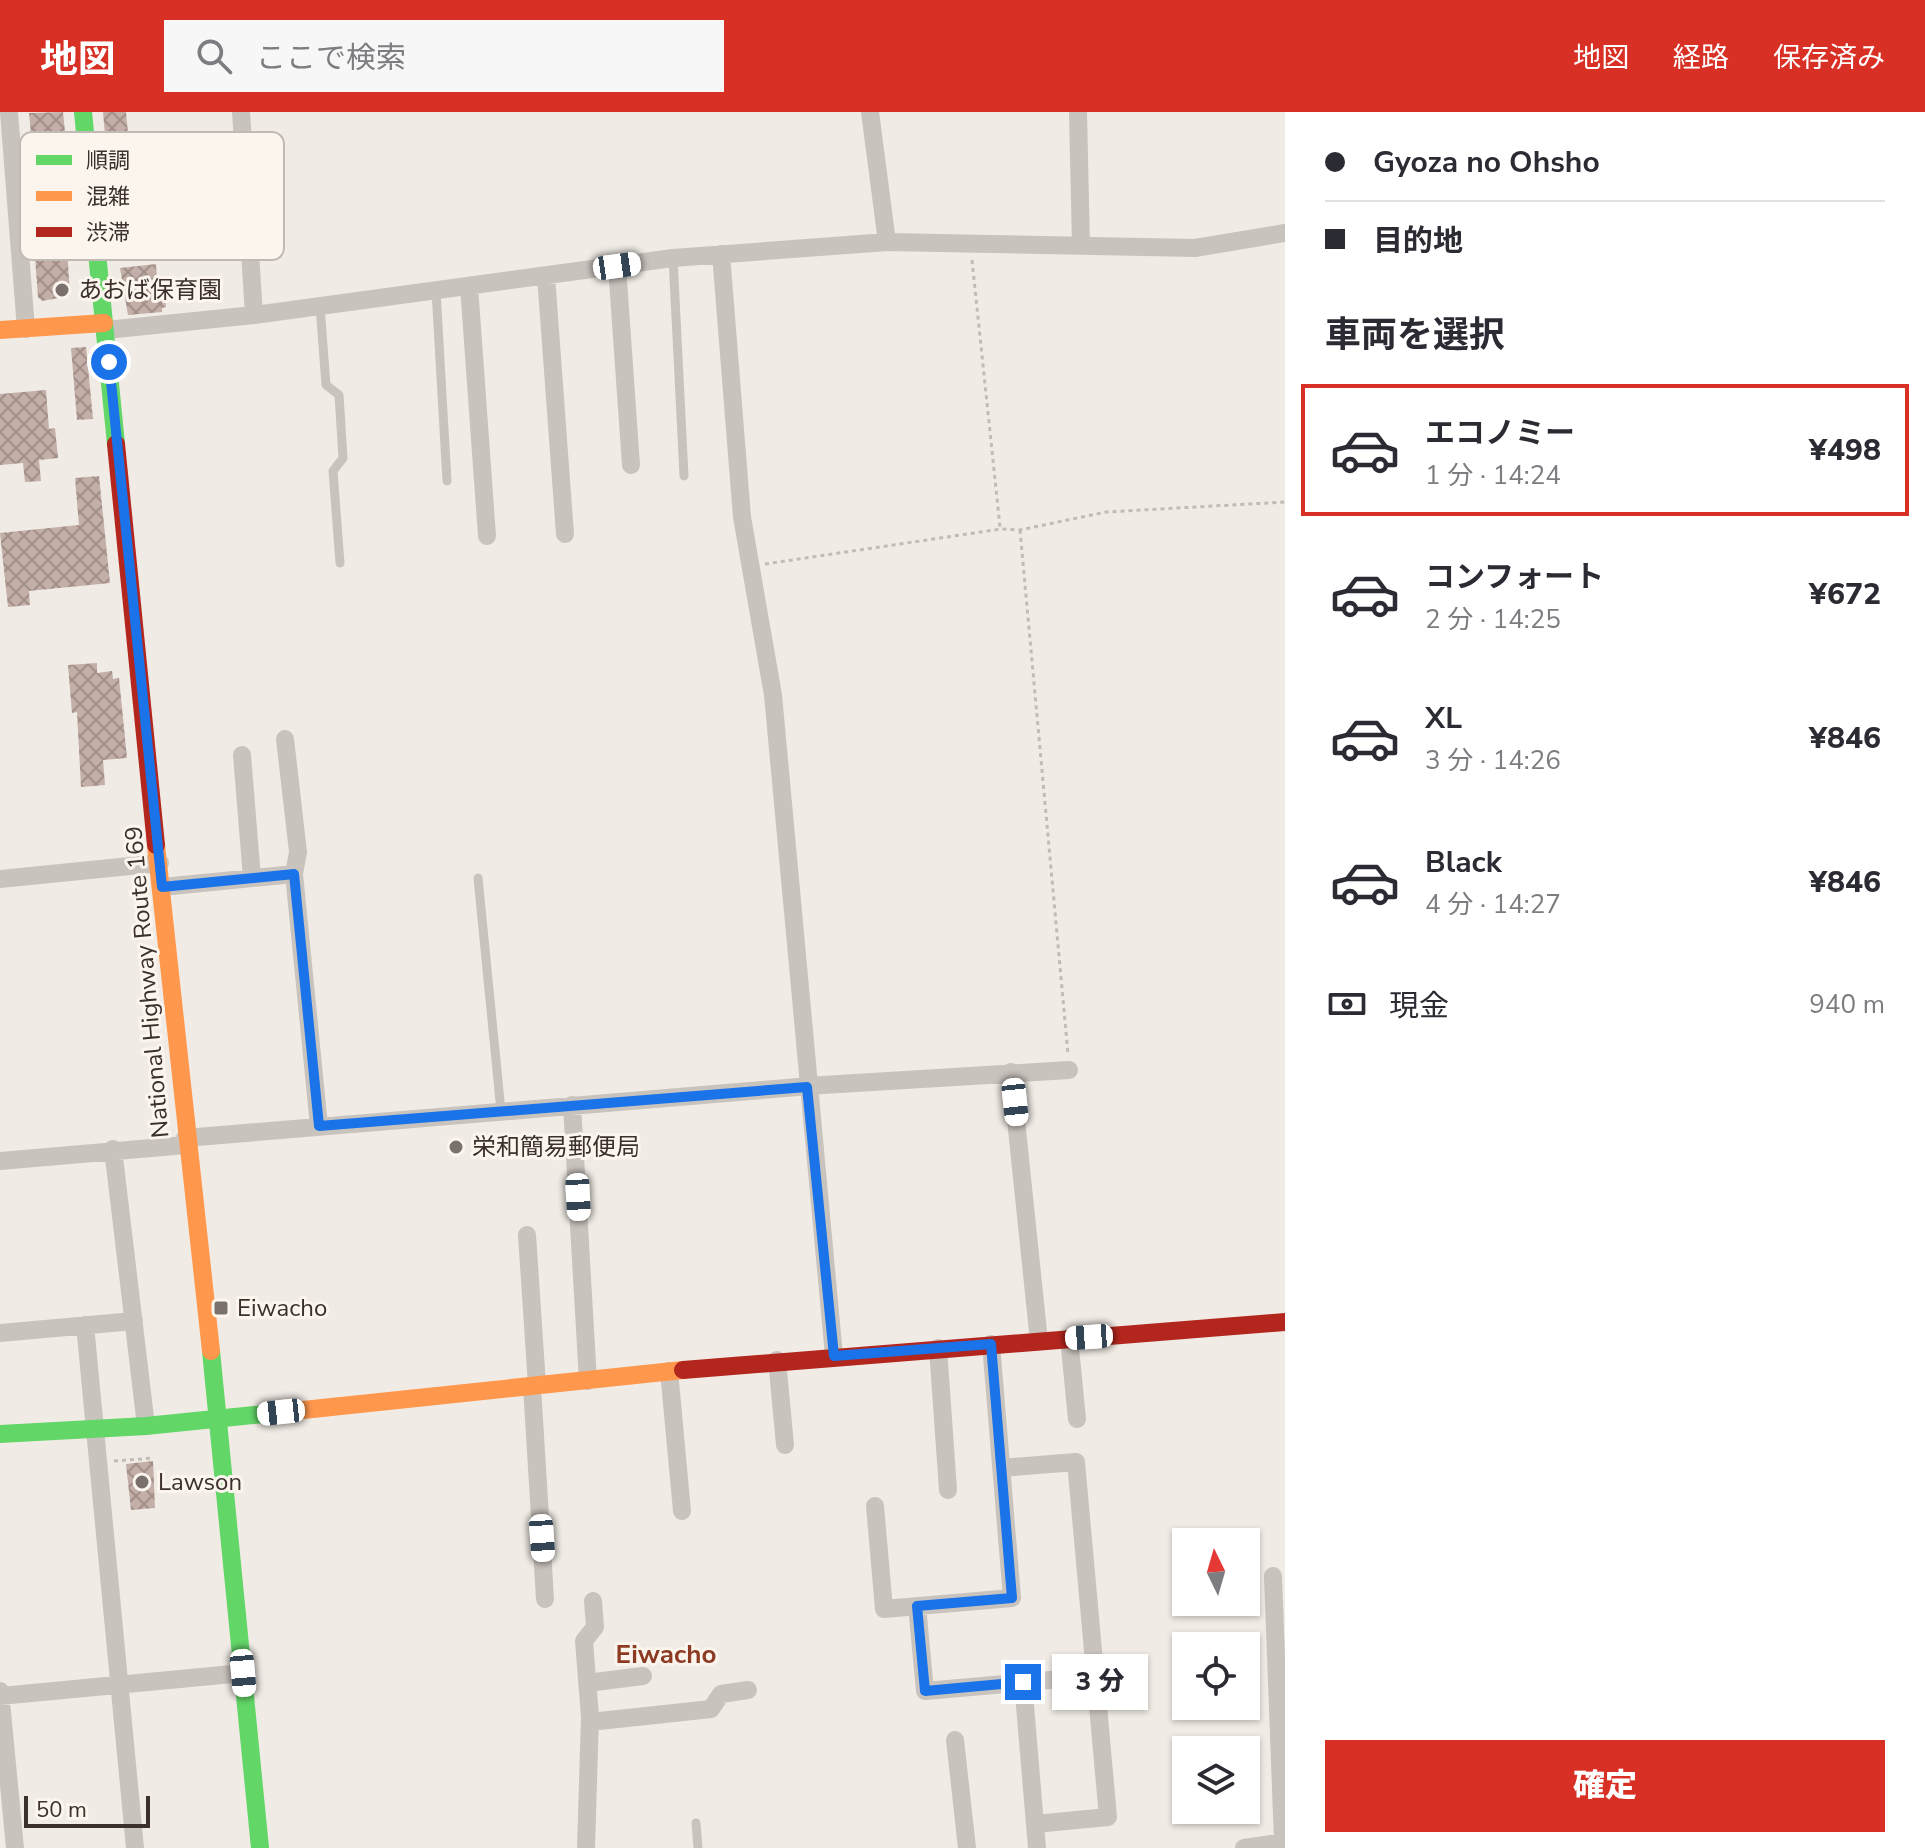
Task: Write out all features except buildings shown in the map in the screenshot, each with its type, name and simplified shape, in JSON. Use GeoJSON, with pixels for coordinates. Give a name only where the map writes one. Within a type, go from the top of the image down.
{"type":"FeatureCollection","features":[{"type":"Feature","properties":{"kind":"main road","name":"National Highway Route 169"},"geometry":{"type":"LineString","coordinates":[[83,112],[85,132]]}},
{"type":"Feature","properties":{"kind":"main road","name":"National Highway Route 169"},"geometry":{"type":"LineString","coordinates":[[98,260],[260,1848]]}},
{"type":"Feature","properties":{"kind":"main road"},"geometry":{"type":"LineString","coordinates":[[0,330],[105,326]]}},
{"type":"Feature","properties":{"kind":"main road"},"geometry":{"type":"LineString","coordinates":[[0,1434],[96,1431],[777,1360],[1285,1322]]}},
{"type":"Feature","properties":{"kind":"street"},"geometry":{"type":"LineString","coordinates":[[9,112],[20,252]]}},
{"type":"Feature","properties":{"kind":"street"},"geometry":{"type":"LineString","coordinates":[[241,112],[242,132]]}},
{"type":"Feature","properties":{"kind":"street"},"geometry":{"type":"LineString","coordinates":[[870,112],[887,242]]}},
{"type":"Feature","properties":{"kind":"street"},"geometry":{"type":"LineString","coordinates":[[1078,112],[1081,246]]}},
{"type":"Feature","properties":{"kind":"street"},"geometry":{"type":"LineString","coordinates":[[105,326],[254,315],[721,254],[887,242],[1195,248],[1285,233]]}},
{"type":"Feature","properties":{"kind":"street"},"geometry":{"type":"LineString","coordinates":[[721,254],[742,517],[773,695],[834,1356]]}},
{"type":"Feature","properties":{"kind":"street"},"geometry":{"type":"LineString","coordinates":[[21,260],[26,329]]}},
{"type":"Feature","properties":{"kind":"street"},"geometry":{"type":"LineString","coordinates":[[250,260],[254,315]]}},
{"type":"Feature","properties":{"kind":"street"},"geometry":{"type":"LineString","coordinates":[[617,266],[631,465]]}},
{"type":"Feature","properties":{"kind":"street"},"geometry":{"type":"LineString","coordinates":[[546,276],[565,534]]}},
{"type":"Feature","properties":{"kind":"street"},"geometry":{"type":"LineString","coordinates":[[469,286],[487,536]]}},
{"type":"Feature","properties":{"kind":"street"},"geometry":{"type":"LineString","coordinates":[[285,739],[298,852],[294,874],[319,1126]]}},
{"type":"Feature","properties":{"kind":"street"},"geometry":{"type":"LineString","coordinates":[[242,755],[252,878]]}},
{"type":"Feature","properties":{"kind":"street"},"geometry":{"type":"LineString","coordinates":[[0,879],[160,863]]}},
{"type":"Feature","properties":{"kind":"street"},"geometry":{"type":"LineString","coordinates":[[162,887],[294,874]]}},
{"type":"Feature","properties":{"kind":"street"},"geometry":{"type":"LineString","coordinates":[[0,1161],[319,1126],[807,1087],[1069,1070]]}},
{"type":"Feature","properties":{"kind":"street"},"geometry":{"type":"LineString","coordinates":[[1011,1072],[1039,1341]]}},
{"type":"Feature","properties":{"kind":"street"},"geometry":{"type":"LineString","coordinates":[[572,1105],[588,1381]]}},
{"type":"Feature","properties":{"kind":"street"},"geometry":{"type":"LineString","coordinates":[[113,1149],[146,1426]]}},
{"type":"Feature","properties":{"kind":"street"},"geometry":{"type":"LineString","coordinates":[[527,1235],[545,1599]]}},
{"type":"Feature","properties":{"kind":"street"},"geometry":{"type":"LineString","coordinates":[[0,1333],[134,1321]]}},
{"type":"Feature","properties":{"kind":"street"},"geometry":{"type":"LineString","coordinates":[[85,1325],[135,1848]]}},
{"type":"Feature","properties":{"kind":"street"},"geometry":{"type":"LineString","coordinates":[[1069,1338],[1077,1419]]}},
{"type":"Feature","properties":{"kind":"street"},"geometry":{"type":"LineString","coordinates":[[875,1506],[884,1609],[1012,1598],[991,1344]]}},
{"type":"Feature","properties":{"kind":"street"},"geometry":{"type":"LineString","coordinates":[[938,1348],[948,1490]]}},
{"type":"Feature","properties":{"kind":"street"},"geometry":{"type":"LineString","coordinates":[[777,1360],[785,1445]]}},
{"type":"Feature","properties":{"kind":"street"},"geometry":{"type":"LineString","coordinates":[[669,1371],[682,1511]]}},
{"type":"Feature","properties":{"kind":"street"},"geometry":{"type":"LineString","coordinates":[[1001,1468],[1076,1462],[1108,1817],[1035,1824]]}},
{"type":"Feature","properties":{"kind":"street"},"geometry":{"type":"LineString","coordinates":[[1244,1848],[1284,1842],[1273,1576]]}},
{"type":"Feature","properties":{"kind":"street"},"geometry":{"type":"LineString","coordinates":[[586,1848],[590,1722],[584,1641],[595,1627],[593,1601]]}},
{"type":"Feature","properties":{"kind":"street"},"geometry":{"type":"LineString","coordinates":[[917,1606],[925,1691],[1096,1676]]}},
{"type":"Feature","properties":{"kind":"street"},"geometry":{"type":"LineString","coordinates":[[15,1848],[5,1800],[0,1694],[243,1673]]}},
{"type":"Feature","properties":{"kind":"street"},"geometry":{"type":"LineString","coordinates":[[587,1683],[643,1676]]}},
{"type":"Feature","properties":{"kind":"street"},"geometry":{"type":"LineString","coordinates":[[1023,1682],[1037,1848]]}},
{"type":"Feature","properties":{"kind":"street"},"geometry":{"type":"LineString","coordinates":[[590,1722],[711,1709],[721,1694],[748,1690]]}},
{"type":"Feature","properties":{"kind":"street"},"geometry":{"type":"LineString","coordinates":[[955,1740],[967,1848]]}},
{"type":"Feature","properties":{"kind":"lane"},"geometry":{"type":"LineString","coordinates":[[673,258],[684,476]]}},
{"type":"Feature","properties":{"kind":"lane"},"geometry":{"type":"LineString","coordinates":[[436,291],[447,481]]}},
{"type":"Feature","properties":{"kind":"lane"},"geometry":{"type":"LineString","coordinates":[[320,306],[326,385],[339,395],[343,458],[333,471],[340,563]]}},
{"type":"Feature","properties":{"kind":"lane"},"geometry":{"type":"LineString","coordinates":[[478,878],[501,1111]]}},
{"type":"Feature","properties":{"kind":"lane"},"geometry":{"type":"LineString","coordinates":[[696,1823],[698,1848]]}},
{"type":"Feature","properties":{"kind":"path"},"geometry":{"type":"LineString","coordinates":[[970,245],[1001,529]]}},
{"type":"Feature","properties":{"kind":"path"},"geometry":{"type":"LineString","coordinates":[[749,566],[1001,529],[1020,530],[1106,512],[1285,502]]}},
{"type":"Feature","properties":{"kind":"path"},"geometry":{"type":"LineString","coordinates":[[1020,530],[1069,1070]]}},
{"type":"Feature","properties":{"kind":"path"},"geometry":{"type":"LineString","coordinates":[[124,1461],[154,1458]]}},
{"type":"Feature","properties":{"kind":"traffic: fast"},"geometry":{"type":"LineString","coordinates":[[83,112],[85,132]]}},
{"type":"Feature","properties":{"kind":"traffic: fast"},"geometry":{"type":"LineString","coordinates":[[98,260],[116,444]]}},
{"type":"Feature","properties":{"kind":"traffic: fast"},"geometry":{"type":"LineString","coordinates":[[211,1351],[260,1848]]}},
{"type":"Feature","properties":{"kind":"traffic: fast"},"geometry":{"type":"LineString","coordinates":[[0,1434],[146,1426],[303,1410]]}},
{"type":"Feature","properties":{"kind":"traffic: slow"},"geometry":{"type":"LineString","coordinates":[[0,330],[104,323]]}},
{"type":"Feature","properties":{"kind":"traffic: slow"},"geometry":{"type":"LineString","coordinates":[[156,845],[211,1351]]}},
{"type":"Feature","properties":{"kind":"traffic: slow"},"geometry":{"type":"LineString","coordinates":[[303,1410],[683,1370]]}},
{"type":"Feature","properties":{"kind":"traffic: jam"},"geometry":{"type":"LineString","coordinates":[[116,444],[156,845]]}},
{"type":"Feature","properties":{"kind":"traffic: jam"},"geometry":{"type":"LineString","coordinates":[[683,1370],[1285,1322]]}},
{"type":"Feature","properties":{"kind":"place","name":"あおば保育園"},"geometry":{"type":"Point","coordinates":[62,290]}},
{"type":"Feature","properties":{"kind":"place","name":"栄和簡易郵便局"},"geometry":{"type":"Point","coordinates":[456,1147]}},
{"type":"Feature","properties":{"kind":"place","name":"Eiwacho"},"geometry":{"type":"Point","coordinates":[221,1308]}},
{"type":"Feature","properties":{"kind":"place","name":"Lawson"},"geometry":{"type":"Point","coordinates":[142,1482]}},
{"type":"Feature","properties":{"kind":"district","name":"Eiwacho"},"geometry":{"type":"Point","coordinates":[666,1654]}},
{"type":"Feature","properties":{"kind":"route"},"geometry":{"type":"LineString","coordinates":[[109,362],[162,887],[294,874],[319,1126],[807,1087],[834,1356],[991,1344],[1012,1598],[917,1606],[925,1691],[1023,1682]]}}]}
